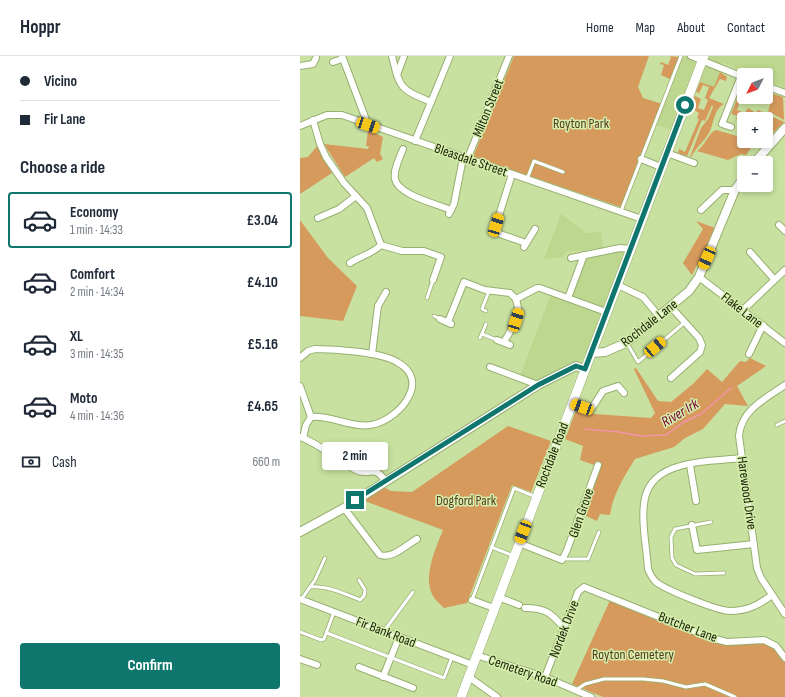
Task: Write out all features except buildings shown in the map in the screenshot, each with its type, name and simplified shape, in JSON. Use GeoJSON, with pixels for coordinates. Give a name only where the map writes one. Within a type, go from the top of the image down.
{"type":"FeatureCollection","features":[{"type":"Feature","properties":{"kind":"main road","name":"Rochdale Road"},"geometry":{"type":"LineString","coordinates":[[461,697],[703,58]]}},
{"type":"Feature","properties":{"kind":"street"},"geometry":{"type":"LineString","coordinates":[[392,56],[397,75],[401,85],[406,91],[431,102]]}},
{"type":"Feature","properties":{"kind":"street"},"geometry":{"type":"LineString","coordinates":[[397,75],[404,56]]}},
{"type":"Feature","properties":{"kind":"street"},"geometry":{"type":"LineString","coordinates":[[416,141],[450,56]]}},
{"type":"Feature","properties":{"kind":"street","name":"Milton Street"},"geometry":{"type":"LineString","coordinates":[[403,149],[395,172],[395,179],[398,186],[404,192],[450,212],[454,204],[465,159],[509,56]]}},
{"type":"Feature","properties":{"kind":"street"},"geometry":{"type":"LineString","coordinates":[[691,56],[703,58],[737,73]]}},
{"type":"Feature","properties":{"kind":"street"},"geometry":{"type":"LineString","coordinates":[[333,62],[342,57],[368,125]]}},
{"type":"Feature","properties":{"kind":"street"},"geometry":{"type":"LineString","coordinates":[[300,66],[314,64],[316,58]]}},
{"type":"Feature","properties":{"kind":"street"},"geometry":{"type":"LineString","coordinates":[[773,89],[785,93]]}},
{"type":"Feature","properties":{"kind":"street"},"geometry":{"type":"LineString","coordinates":[[731,127],[722,124],[737,90]]}},
{"type":"Feature","properties":{"kind":"street","name":"Bleasdale Street"},"geometry":{"type":"LineString","coordinates":[[300,126],[327,115],[342,115],[465,159],[642,219]]}},
{"type":"Feature","properties":{"kind":"street"},"geometry":{"type":"LineString","coordinates":[[313,120],[320,144],[326,157],[341,179],[367,208],[372,216],[381,245]]}},
{"type":"Feature","properties":{"kind":"street"},"geometry":{"type":"LineString","coordinates":[[760,156],[785,128]]}},
{"type":"Feature","properties":{"kind":"street"},"geometry":{"type":"LineString","coordinates":[[667,153],[694,163]]}},
{"type":"Feature","properties":{"kind":"street"},"geometry":{"type":"LineString","coordinates":[[641,159],[661,167]]}},
{"type":"Feature","properties":{"kind":"street"},"geometry":{"type":"LineString","coordinates":[[512,174],[495,228],[500,234],[525,245],[535,230]]}},
{"type":"Feature","properties":{"kind":"street","name":"Rochdale Lane"},"geometry":{"type":"LineString","coordinates":[[591,353],[605,352],[626,342],[689,291],[699,277],[737,187]]}},
{"type":"Feature","properties":{"kind":"street"},"geometry":{"type":"LineString","coordinates":[[701,210],[722,190],[735,190]]}},
{"type":"Feature","properties":{"kind":"street"},"geometry":{"type":"LineString","coordinates":[[318,218],[339,209],[356,196]]}},
{"type":"Feature","properties":{"kind":"street"},"geometry":{"type":"LineString","coordinates":[[779,225],[785,231]]}},
{"type":"Feature","properties":{"kind":"street"},"geometry":{"type":"LineString","coordinates":[[350,263],[358,258],[363,258],[372,253],[381,245]]}},
{"type":"Feature","properties":{"kind":"street"},"geometry":{"type":"LineString","coordinates":[[381,245],[402,251],[424,250],[441,257],[433,280]]}},
{"type":"Feature","properties":{"kind":"street"},"geometry":{"type":"LineString","coordinates":[[571,258],[620,248],[630,249]]}},
{"type":"Feature","properties":{"kind":"street"},"geometry":{"type":"LineString","coordinates":[[750,252],[774,279]]}},
{"type":"Feature","properties":{"kind":"street"},"geometry":{"type":"LineString","coordinates":[[568,298],[584,255]]}},
{"type":"Feature","properties":{"kind":"street"},"geometry":{"type":"LineString","coordinates":[[743,310],[785,270]]}},
{"type":"Feature","properties":{"kind":"street","name":"Flake Lane"},"geometry":{"type":"LineString","coordinates":[[699,277],[785,343]]}},
{"type":"Feature","properties":{"kind":"street"},"geometry":{"type":"LineString","coordinates":[[437,317],[450,323],[464,282],[489,291],[506,292],[516,299],[519,312],[507,343],[497,340]]}},
{"type":"Feature","properties":{"kind":"street"},"geometry":{"type":"LineString","coordinates":[[622,287],[643,297],[659,316]]}},
{"type":"Feature","properties":{"kind":"street"},"geometry":{"type":"LineString","coordinates":[[516,299],[537,288],[606,312]]}},
{"type":"Feature","properties":{"kind":"street"},"geometry":{"type":"LineString","coordinates":[[372,354],[378,306],[386,292]]}},
{"type":"Feature","properties":{"kind":"street"},"geometry":{"type":"LineString","coordinates":[[670,306],[702,341],[701,349],[671,378]]}},
{"type":"Feature","properties":{"kind":"street"},"geometry":{"type":"LineString","coordinates":[[749,354],[763,325]]}},
{"type":"Feature","properties":{"kind":"street"},"geometry":{"type":"LineString","coordinates":[[300,358],[308,351],[315,349],[372,354],[397,361],[404,367],[410,376],[412,385],[408,401],[390,418],[374,425],[363,425],[321,416],[311,417]]}},
{"type":"Feature","properties":{"kind":"street"},"geometry":{"type":"LineString","coordinates":[[300,532],[344,508],[385,481],[576,366],[585,369]]}},
{"type":"Feature","properties":{"kind":"street"},"geometry":{"type":"LineString","coordinates":[[490,367],[540,387]]}},
{"type":"Feature","properties":{"kind":"street","name":"Harewood Drive"},"geometry":{"type":"LineString","coordinates":[[785,385],[752,408],[743,418],[739,436],[757,568],[772,596],[785,614]]}},
{"type":"Feature","properties":{"kind":"street"},"geometry":{"type":"LineString","coordinates":[[300,386],[311,417]]}},
{"type":"Feature","properties":{"kind":"street"},"geometry":{"type":"LineString","coordinates":[[572,403],[588,409],[592,408],[603,391],[618,386],[624,393]]}},
{"type":"Feature","properties":{"kind":"street"},"geometry":{"type":"LineString","coordinates":[[311,417],[306,425],[302,437],[359,472],[374,470],[378,472],[385,481]]}},
{"type":"Feature","properties":{"kind":"street"},"geometry":{"type":"LineString","coordinates":[[742,458],[674,467],[663,472],[651,484],[646,494],[643,510],[648,568],[651,576],[659,584],[716,609],[730,612],[754,608],[772,596]]}},
{"type":"Feature","properties":{"kind":"street","name":"Glen Grove"},"geometry":{"type":"LineString","coordinates":[[562,560],[598,465]]}},
{"type":"Feature","properties":{"kind":"street"},"geometry":{"type":"LineString","coordinates":[[690,465],[696,501]]}},
{"type":"Feature","properties":{"kind":"street"},"geometry":{"type":"LineString","coordinates":[[344,508],[380,555],[386,557],[392,555],[417,539]]}},
{"type":"Feature","properties":{"kind":"street"},"geometry":{"type":"LineString","coordinates":[[692,525],[697,550],[754,544]]}},
{"type":"Feature","properties":{"kind":"street"},"geometry":{"type":"LineString","coordinates":[[519,543],[562,560]]}},
{"type":"Feature","properties":{"kind":"street","name":"Nordek Drive"},"geometry":{"type":"LineString","coordinates":[[545,677],[579,590],[589,588]]}},
{"type":"Feature","properties":{"kind":"street","name":"Butcher Lane"},"geometry":{"type":"LineString","coordinates":[[589,588],[711,638],[727,642],[758,639],[767,641],[776,646],[785,658]]}},
{"type":"Feature","properties":{"kind":"street"},"geometry":{"type":"LineString","coordinates":[[498,597],[519,605]]}},
{"type":"Feature","properties":{"kind":"street","name":"Fir Bank Road"},"geometry":{"type":"LineString","coordinates":[[301,599],[473,665]]}},
{"type":"Feature","properties":{"kind":"street"},"geometry":{"type":"LineString","coordinates":[[472,600],[494,608]]}},
{"type":"Feature","properties":{"kind":"street"},"geometry":{"type":"LineString","coordinates":[[525,608],[537,608],[552,613],[564,628]]}},
{"type":"Feature","properties":{"kind":"street"},"geometry":{"type":"LineString","coordinates":[[383,677],[399,637]]}},
{"type":"Feature","properties":{"kind":"street","name":"Cemetery Road"},"geometry":{"type":"LineString","coordinates":[[476,655],[545,677],[591,697]]}},
{"type":"Feature","properties":{"kind":"street"},"geometry":{"type":"LineString","coordinates":[[300,659],[317,665]]}},
{"type":"Feature","properties":{"kind":"street"},"geometry":{"type":"LineString","coordinates":[[359,667],[413,688]]}},
{"type":"Feature","properties":{"kind":"street"},"geometry":{"type":"LineString","coordinates":[[469,677],[497,697]]}},
{"type":"Feature","properties":{"kind":"lane"},"geometry":{"type":"LineString","coordinates":[[621,212],[681,56]]}},
{"type":"Feature","properties":{"kind":"lane"},"geometry":{"type":"LineString","coordinates":[[527,179],[534,161],[563,172]]}},
{"type":"Feature","properties":{"kind":"lane"},"geometry":{"type":"LineString","coordinates":[[427,298],[433,280]]}},
{"type":"Feature","properties":{"kind":"lane"},"geometry":{"type":"LineString","coordinates":[[486,311],[482,309],[489,291]]}},
{"type":"Feature","properties":{"kind":"lane"},"geometry":{"type":"LineString","coordinates":[[626,342],[638,362],[684,323]]}},
{"type":"Feature","properties":{"kind":"lane"},"geometry":{"type":"LineString","coordinates":[[480,338],[486,324]]}},
{"type":"Feature","properties":{"kind":"lane"},"geometry":{"type":"LineString","coordinates":[[482,334],[497,340]]}},
{"type":"Feature","properties":{"kind":"lane"},"geometry":{"type":"LineString","coordinates":[[777,425],[785,421]]}},
{"type":"Feature","properties":{"kind":"lane"},"geometry":{"type":"LineString","coordinates":[[472,600],[514,488],[536,497]]}},
{"type":"Feature","properties":{"kind":"lane"},"geometry":{"type":"LineString","coordinates":[[711,522],[678,527],[672,534],[672,558],[675,564],[695,574],[724,573]]}},
{"type":"Feature","properties":{"kind":"lane"},"geometry":{"type":"LineString","coordinates":[[562,560],[588,558],[599,532]]}},
{"type":"Feature","properties":{"kind":"lane"},"geometry":{"type":"LineString","coordinates":[[491,547],[514,556]]}},
{"type":"Feature","properties":{"kind":"lane"},"geometry":{"type":"LineString","coordinates":[[301,599],[310,587],[325,558]]}},
{"type":"Feature","properties":{"kind":"lane"},"geometry":{"type":"LineString","coordinates":[[310,587],[340,592],[360,600],[365,590],[359,580]]}},
{"type":"Feature","properties":{"kind":"lane"},"geometry":{"type":"LineString","coordinates":[[384,631],[413,592]]}},
{"type":"Feature","properties":{"kind":"lane"},"geometry":{"type":"LineString","coordinates":[[300,632],[321,640],[327,633],[334,612]]}},
{"type":"Feature","properties":{"kind":"lane"},"geometry":{"type":"LineString","coordinates":[[327,633],[444,678],[452,657]]}},
{"type":"Feature","properties":{"kind":"lane"},"geometry":{"type":"LineString","coordinates":[[576,690],[585,684],[604,679],[643,679],[663,681],[686,687],[705,684],[735,697]]}},
{"type":"Feature","properties":{"kind":"shaded area"},"geometry":{"type":"Polygon","coordinates":[[[680,56],[785,56],[785,88],[773,83],[773,68],[737,69],[723,63],[714,88],[693,79],[671,130],[654,124],[680,56]]]}},
{"type":"Feature","properties":{"kind":"shaded area"},"geometry":{"type":"Polygon","coordinates":[[[561,214],[586,233],[601,232],[603,248],[566,252],[563,257],[544,259],[561,214]]]}},
{"type":"Feature","properties":{"kind":"shaded area"},"geometry":{"type":"Polygon","coordinates":[[[621,251],[625,253],[585,358],[554,372],[539,384],[520,376],[551,294],[570,300],[586,256],[621,251]]]}},
{"type":"Feature","properties":{"kind":"green space","name":"Royton Park"},"geometry":{"type":"Polygon","coordinates":[[[514,56],[649,56],[638,87],[643,98],[662,104],[621,207],[473,157],[514,56]]]}},
{"type":"Feature","properties":{"kind":"green space"},"geometry":{"type":"Polygon","coordinates":[[[669,56],[679,57],[670,79],[661,75],[664,65],[660,64],[661,62],[668,65],[671,57],[669,56]]]}},
{"type":"Feature","properties":{"kind":"green space"},"geometry":{"type":"Polygon","coordinates":[[[720,72],[727,77],[726,81],[720,79],[709,98],[724,104],[716,112],[710,131],[690,157],[701,128],[708,119],[713,107],[712,105],[705,121],[702,120],[687,156],[678,153],[679,149],[685,152],[699,119],[697,118],[699,113],[691,106],[695,96],[701,99],[698,108],[704,110],[708,100],[705,98],[709,87],[703,85],[699,93],[696,92],[700,82],[714,87],[720,72]]]}},
{"type":"Feature","properties":{"kind":"green space"},"geometry":{"type":"Polygon","coordinates":[[[773,94],[783,97],[784,120],[773,114],[773,112],[768,111],[770,104],[773,104],[773,94]]]}},
{"type":"Feature","properties":{"kind":"green space"},"geometry":{"type":"Polygon","coordinates":[[[737,99],[737,104],[739,104],[737,110],[742,112],[737,112],[737,116],[731,114],[737,99]]]}},
{"type":"Feature","properties":{"kind":"green space"},"geometry":{"type":"Polygon","coordinates":[[[748,108],[754,112],[746,112],[748,108]]]}},
{"type":"Feature","properties":{"kind":"green space"},"geometry":{"type":"Polygon","coordinates":[[[773,117],[784,122],[773,133],[773,117]]]}},
{"type":"Feature","properties":{"kind":"green space"},"geometry":{"type":"Polygon","coordinates":[[[368,130],[383,137],[380,154],[383,159],[377,162],[374,158],[345,177],[324,144],[368,149],[369,146],[366,146],[368,130]]]}},
{"type":"Feature","properties":{"kind":"green space"},"geometry":{"type":"Polygon","coordinates":[[[716,130],[737,136],[737,148],[751,148],[746,155],[741,154],[728,160],[697,151],[716,130]]]}},
{"type":"Feature","properties":{"kind":"green space"},"geometry":{"type":"Polygon","coordinates":[[[317,146],[332,173],[300,194],[300,158],[308,157],[317,146]]]}},
{"type":"Feature","properties":{"kind":"green space"},"geometry":{"type":"Polygon","coordinates":[[[300,220],[328,258],[357,286],[343,321],[300,316],[300,220]]]}},
{"type":"Feature","properties":{"kind":"green space"},"geometry":{"type":"Polygon","coordinates":[[[696,221],[715,228],[699,266],[697,265],[692,275],[683,263],[703,229],[696,221]]]}},
{"type":"Feature","properties":{"kind":"green space"},"geometry":{"type":"Polygon","coordinates":[[[750,358],[766,366],[737,386],[748,406],[725,404],[703,429],[685,438],[674,447],[635,459],[616,493],[610,515],[600,514],[597,521],[584,515],[600,467],[580,460],[583,446],[565,439],[577,408],[595,414],[651,418],[655,413],[634,369],[636,368],[658,401],[671,402],[694,383],[707,369],[722,382],[740,361],[746,362],[750,358]]]}},
{"type":"Feature","properties":{"kind":"green space","name":"Dogford Park"},"geometry":{"type":"Polygon","coordinates":[[[508,426],[551,441],[531,492],[512,485],[467,603],[444,608],[433,596],[429,579],[432,562],[443,530],[362,500],[382,486],[391,491],[412,492],[508,426]]]}},
{"type":"Feature","properties":{"kind":"green space","name":"Royton Cemetery"},"geometry":{"type":"Polygon","coordinates":[[[611,598],[712,639],[736,644],[768,643],[776,648],[785,659],[785,697],[603,697],[572,684],[611,598]]]}},
{"type":"Feature","properties":{"kind":"waterway","name":"River Irk"},"geometry":{"type":"LineString","coordinates":[[585,429],[619,432],[641,436],[666,435],[684,422],[701,414],[731,388]]}},
{"type":"Feature","properties":{"kind":"route"},"geometry":{"type":"LineString","coordinates":[[355,500],[539,385],[576,366],[585,369],[685,105]]}}]}
